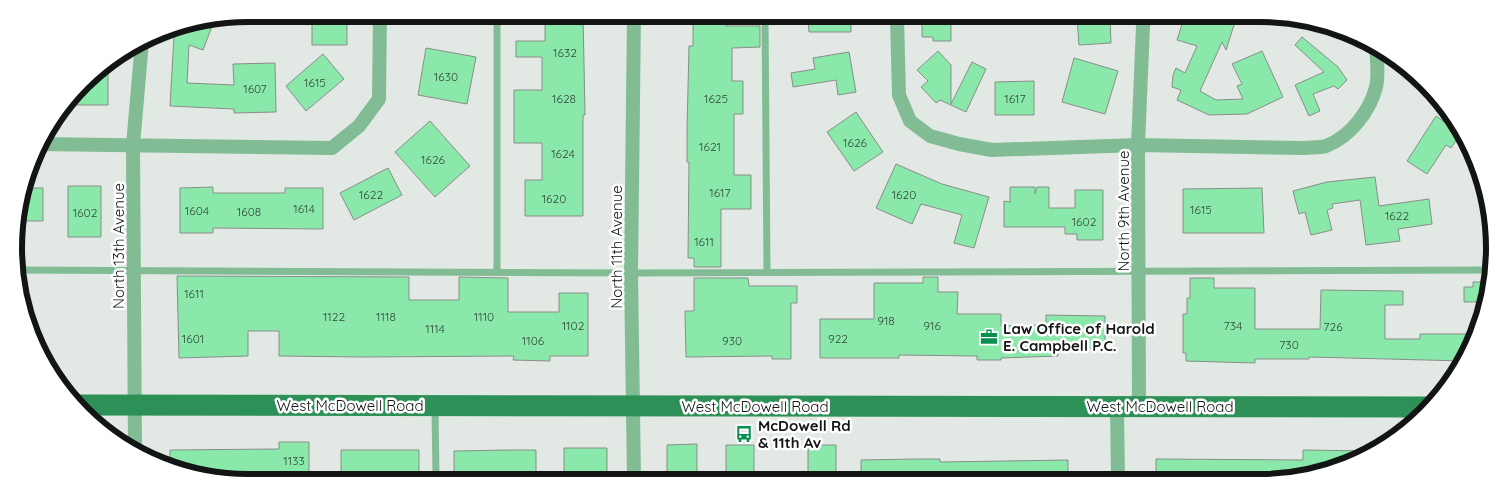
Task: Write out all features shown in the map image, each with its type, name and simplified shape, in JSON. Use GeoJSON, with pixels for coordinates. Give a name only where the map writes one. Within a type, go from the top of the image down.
{"type":"FeatureCollection","features":[{"type":"Feature","properties":{"kind":"main road","name":"West McDowell Road"},"geometry":{"type":"LineString","coordinates":[[87,405],[1420,406]]}},
{"type":"Feature","properties":{"kind":"street"},"geometry":{"type":"LineString","coordinates":[[48,144],[332,148],[359,126],[379,99],[380,22]]}},
{"type":"Feature","properties":{"kind":"street","name":"North 11th Avenue"},"geometry":{"type":"LineString","coordinates":[[634,22],[631,273],[634,474]]}},
{"type":"Feature","properties":{"kind":"street"},"geometry":{"type":"LineString","coordinates":[[897,22],[899,95],[910,121],[930,136],[992,150],[1138,145],[1303,148],[1326,146],[1344,135],[1358,121],[1370,104],[1376,86],[1376,55]]}},
{"type":"Feature","properties":{"kind":"street","name":"North 9th Avenue"},"geometry":{"type":"LineString","coordinates":[[1139,405],[1138,145],[1144,22]]}},
{"type":"Feature","properties":{"kind":"street","name":"North 13th Avenue"},"geometry":{"type":"LineString","coordinates":[[135,443],[133,145],[141,50]]}},
{"type":"Feature","properties":{"kind":"street"},"geometry":{"type":"LineString","coordinates":[[1117,406],[1118,474]]}},
{"type":"Feature","properties":{"kind":"lane"},"geometry":{"type":"LineString","coordinates":[[497,22],[497,272]]}},
{"type":"Feature","properties":{"kind":"lane"},"geometry":{"type":"LineString","coordinates":[[765,22],[766,271]]}},
{"type":"Feature","properties":{"kind":"lane"},"geometry":{"type":"LineString","coordinates":[[24,270],[631,273],[766,271],[1484,270]]}},
{"type":"Feature","properties":{"kind":"lane"},"geometry":{"type":"LineString","coordinates":[[435,405],[436,474]]}},
{"type":"Feature","properties":{"kind":"building"},"geometry":{"type":"Polygon","coordinates":[[[312,22],[347,22],[347,45],[312,45],[312,22]]]}},
{"type":"Feature","properties":{"kind":"building"},"geometry":{"type":"Polygon","coordinates":[[[545,22],[583,22],[585,115],[583,115],[583,216],[525,216],[525,180],[542,180],[542,143],[514,143],[514,90],[542,90],[542,57],[516,57],[516,41],[545,41],[545,22]]]}},
{"type":"Feature","properties":{"kind":"building"},"geometry":{"type":"Polygon","coordinates":[[[693,22],[726,22],[726,26],[760,26],[760,47],[732,48],[732,81],[743,81],[743,114],[734,114],[734,175],[751,175],[751,209],[721,209],[721,267],[694,267],[694,258],[688,258],[689,162],[687,162],[687,130],[689,46],[693,46],[693,22]]]}},
{"type":"Feature","properties":{"kind":"building"},"geometry":{"type":"Polygon","coordinates":[[[808,22],[851,22],[851,32],[809,32],[808,22]]]}},
{"type":"Feature","properties":{"kind":"building"},"geometry":{"type":"Polygon","coordinates":[[[922,22],[951,22],[951,41],[933,41],[933,37],[922,37],[922,22]]]}},
{"type":"Feature","properties":{"kind":"building"},"geometry":{"type":"Polygon","coordinates":[[[1077,22],[1110,22],[1111,43],[1079,45],[1077,22]]]}},
{"type":"Feature","properties":{"kind":"building"},"geometry":{"type":"Polygon","coordinates":[[[1183,22],[1224,22],[1234,25],[1226,50],[1222,42],[1200,91],[1216,100],[1243,99],[1237,86],[1242,84],[1232,64],[1262,51],[1283,97],[1247,114],[1209,115],[1177,100],[1181,90],[1172,87],[1173,75],[1176,68],[1185,73],[1197,46],[1177,40],[1183,22]]]}},
{"type":"Feature","properties":{"kind":"building"},"geometry":{"type":"Polygon","coordinates":[[[212,25],[203,50],[189,45],[187,83],[234,85],[233,64],[275,63],[276,112],[234,113],[234,109],[170,106],[174,36],[212,25]]]}},
{"type":"Feature","properties":{"kind":"building"},"geometry":{"type":"Polygon","coordinates":[[[1302,37],[1338,67],[1347,80],[1338,89],[1334,86],[1313,94],[1320,111],[1309,116],[1295,85],[1324,72],[1295,45],[1302,37]]]}},
{"type":"Feature","properties":{"kind":"building"},"geometry":{"type":"Polygon","coordinates":[[[426,48],[476,57],[467,104],[418,95],[426,48]]]}},
{"type":"Feature","properties":{"kind":"building"},"geometry":{"type":"Polygon","coordinates":[[[938,51],[951,65],[951,104],[972,62],[986,69],[966,112],[940,100],[936,103],[921,87],[928,81],[917,70],[938,51]]]}},
{"type":"Feature","properties":{"kind":"building"},"geometry":{"type":"Polygon","coordinates":[[[849,52],[856,92],[838,95],[836,80],[793,87],[791,73],[815,69],[813,58],[849,52]]]}},
{"type":"Feature","properties":{"kind":"building"},"geometry":{"type":"Polygon","coordinates":[[[323,54],[344,79],[306,111],[286,86],[323,54]]]}},
{"type":"Feature","properties":{"kind":"building"},"geometry":{"type":"Polygon","coordinates":[[[1074,58],[1118,71],[1105,114],[1062,102],[1074,58]]]}},
{"type":"Feature","properties":{"kind":"building"},"geometry":{"type":"Polygon","coordinates":[[[108,71],[108,105],[74,105],[108,71]]]}},
{"type":"Feature","properties":{"kind":"building"},"geometry":{"type":"Polygon","coordinates":[[[1034,81],[1034,115],[995,115],[995,82],[1034,81]]]}},
{"type":"Feature","properties":{"kind":"building"},"geometry":{"type":"Polygon","coordinates":[[[856,112],[883,152],[854,171],[827,132],[856,112]]]}},
{"type":"Feature","properties":{"kind":"building"},"geometry":{"type":"Polygon","coordinates":[[[1436,116],[1448,124],[1457,139],[1451,148],[1446,145],[1427,174],[1407,161],[1436,116]]]}},
{"type":"Feature","properties":{"kind":"building"},"geometry":{"type":"Polygon","coordinates":[[[430,121],[470,166],[435,197],[395,152],[430,121]]]}},
{"type":"Feature","properties":{"kind":"building"},"geometry":{"type":"Polygon","coordinates":[[[896,164],[942,184],[989,197],[974,248],[954,243],[962,215],[921,204],[912,224],[876,208],[896,164]]]}},
{"type":"Feature","properties":{"kind":"building"},"geometry":{"type":"Polygon","coordinates":[[[388,168],[402,195],[354,220],[340,193],[388,168]]]}},
{"type":"Feature","properties":{"kind":"building"},"geometry":{"type":"Polygon","coordinates":[[[1375,177],[1379,206],[1429,199],[1432,224],[1398,229],[1400,241],[1366,245],[1360,200],[1332,204],[1333,208],[1327,210],[1332,230],[1311,235],[1305,212],[1299,214],[1293,191],[1327,182],[1375,177]]]}},
{"type":"Feature","properties":{"kind":"building"},"geometry":{"type":"Polygon","coordinates":[[[68,186],[101,186],[101,237],[68,237],[68,186]]]}},
{"type":"Feature","properties":{"kind":"building"},"geometry":{"type":"Polygon","coordinates":[[[213,187],[213,193],[285,193],[285,188],[323,188],[323,229],[213,228],[213,233],[180,233],[180,188],[213,187]]]}},
{"type":"Feature","properties":{"kind":"building"},"geometry":{"type":"Polygon","coordinates":[[[1010,187],[1035,187],[1035,194],[1037,187],[1049,187],[1049,208],[1075,208],[1075,190],[1103,190],[1103,240],[1077,240],[1077,234],[1065,234],[1065,227],[1004,227],[1004,201],[1010,202],[1010,187]]]}},
{"type":"Feature","properties":{"kind":"building"},"geometry":{"type":"Polygon","coordinates":[[[31,188],[43,188],[43,221],[24,221],[31,188]]]}},
{"type":"Feature","properties":{"kind":"building"},"geometry":{"type":"Polygon","coordinates":[[[1262,188],[1264,233],[1183,233],[1183,189],[1262,188]]]}},
{"type":"Feature","properties":{"kind":"building"},"geometry":{"type":"Polygon","coordinates":[[[177,276],[409,277],[409,300],[459,300],[459,277],[508,278],[508,312],[559,312],[559,293],[588,293],[588,356],[550,356],[550,361],[513,360],[514,356],[279,356],[279,331],[248,331],[248,356],[179,358],[177,276]]]}},
{"type":"Feature","properties":{"kind":"building"},"geometry":{"type":"Polygon","coordinates":[[[923,277],[938,277],[938,292],[958,292],[957,314],[1001,314],[1001,326],[1046,325],[1046,315],[1105,316],[1105,348],[1058,348],[1058,356],[1001,358],[1001,360],[977,360],[977,356],[899,355],[899,358],[820,358],[820,319],[874,319],[874,283],[923,283],[923,277]]]}},
{"type":"Feature","properties":{"kind":"building"},"geometry":{"type":"Polygon","coordinates":[[[694,278],[748,278],[749,286],[797,286],[797,303],[791,303],[791,359],[772,359],[772,356],[686,357],[685,311],[694,311],[694,278]]]}},
{"type":"Feature","properties":{"kind":"building"},"geometry":{"type":"Polygon","coordinates":[[[1190,278],[1214,278],[1214,288],[1255,288],[1255,329],[1320,329],[1321,290],[1403,291],[1403,305],[1385,305],[1385,339],[1420,339],[1420,334],[1468,334],[1455,361],[1309,357],[1309,359],[1255,359],[1255,363],[1186,361],[1186,353],[1183,353],[1183,314],[1187,314],[1187,298],[1190,298],[1190,278]]]}},
{"type":"Feature","properties":{"kind":"building"},"geometry":{"type":"Polygon","coordinates":[[[1473,282],[1483,282],[1479,302],[1464,302],[1464,287],[1473,287],[1473,282]]]}},
{"type":"Feature","properties":{"kind":"building"},"geometry":{"type":"Polygon","coordinates":[[[279,442],[309,442],[309,474],[219,472],[170,459],[170,450],[279,449],[279,442]]]}},
{"type":"Feature","properties":{"kind":"building"},"geometry":{"type":"Polygon","coordinates":[[[697,444],[697,474],[667,474],[667,445],[697,444]]]}},
{"type":"Feature","properties":{"kind":"building"},"geometry":{"type":"Polygon","coordinates":[[[726,445],[754,445],[754,474],[726,474],[726,445]]]}},
{"type":"Feature","properties":{"kind":"building"},"geometry":{"type":"Polygon","coordinates":[[[808,445],[836,445],[836,474],[808,474],[808,445]]]}},
{"type":"Feature","properties":{"kind":"building"},"geometry":{"type":"Polygon","coordinates":[[[564,448],[607,448],[607,474],[564,474],[564,448]]]}},
{"type":"Feature","properties":{"kind":"building"},"geometry":{"type":"Polygon","coordinates":[[[341,450],[419,450],[419,474],[341,474],[341,450]]]}},
{"type":"Feature","properties":{"kind":"building"},"geometry":{"type":"Polygon","coordinates":[[[536,450],[536,474],[454,474],[454,451],[536,450]]]}},
{"type":"Feature","properties":{"kind":"building"},"geometry":{"type":"Polygon","coordinates":[[[1303,450],[1358,451],[1332,462],[1289,472],[1260,474],[1156,474],[1156,459],[1303,460],[1303,450]]]}},
{"type":"Feature","properties":{"kind":"building"},"geometry":{"type":"Polygon","coordinates":[[[940,459],[940,462],[1068,460],[1068,474],[861,474],[861,460],[940,459]]]}},
{"type":"Feature","properties":{"kind":"place","name":"Law Office of Harold E. Campbell P.C."},"geometry":{"type":"Point","coordinates":[989,337]}},
{"type":"Feature","properties":{"kind":"place","name":"McDowell Rd & 11th Av"},"geometry":{"type":"Point","coordinates":[744,434]}}]}
